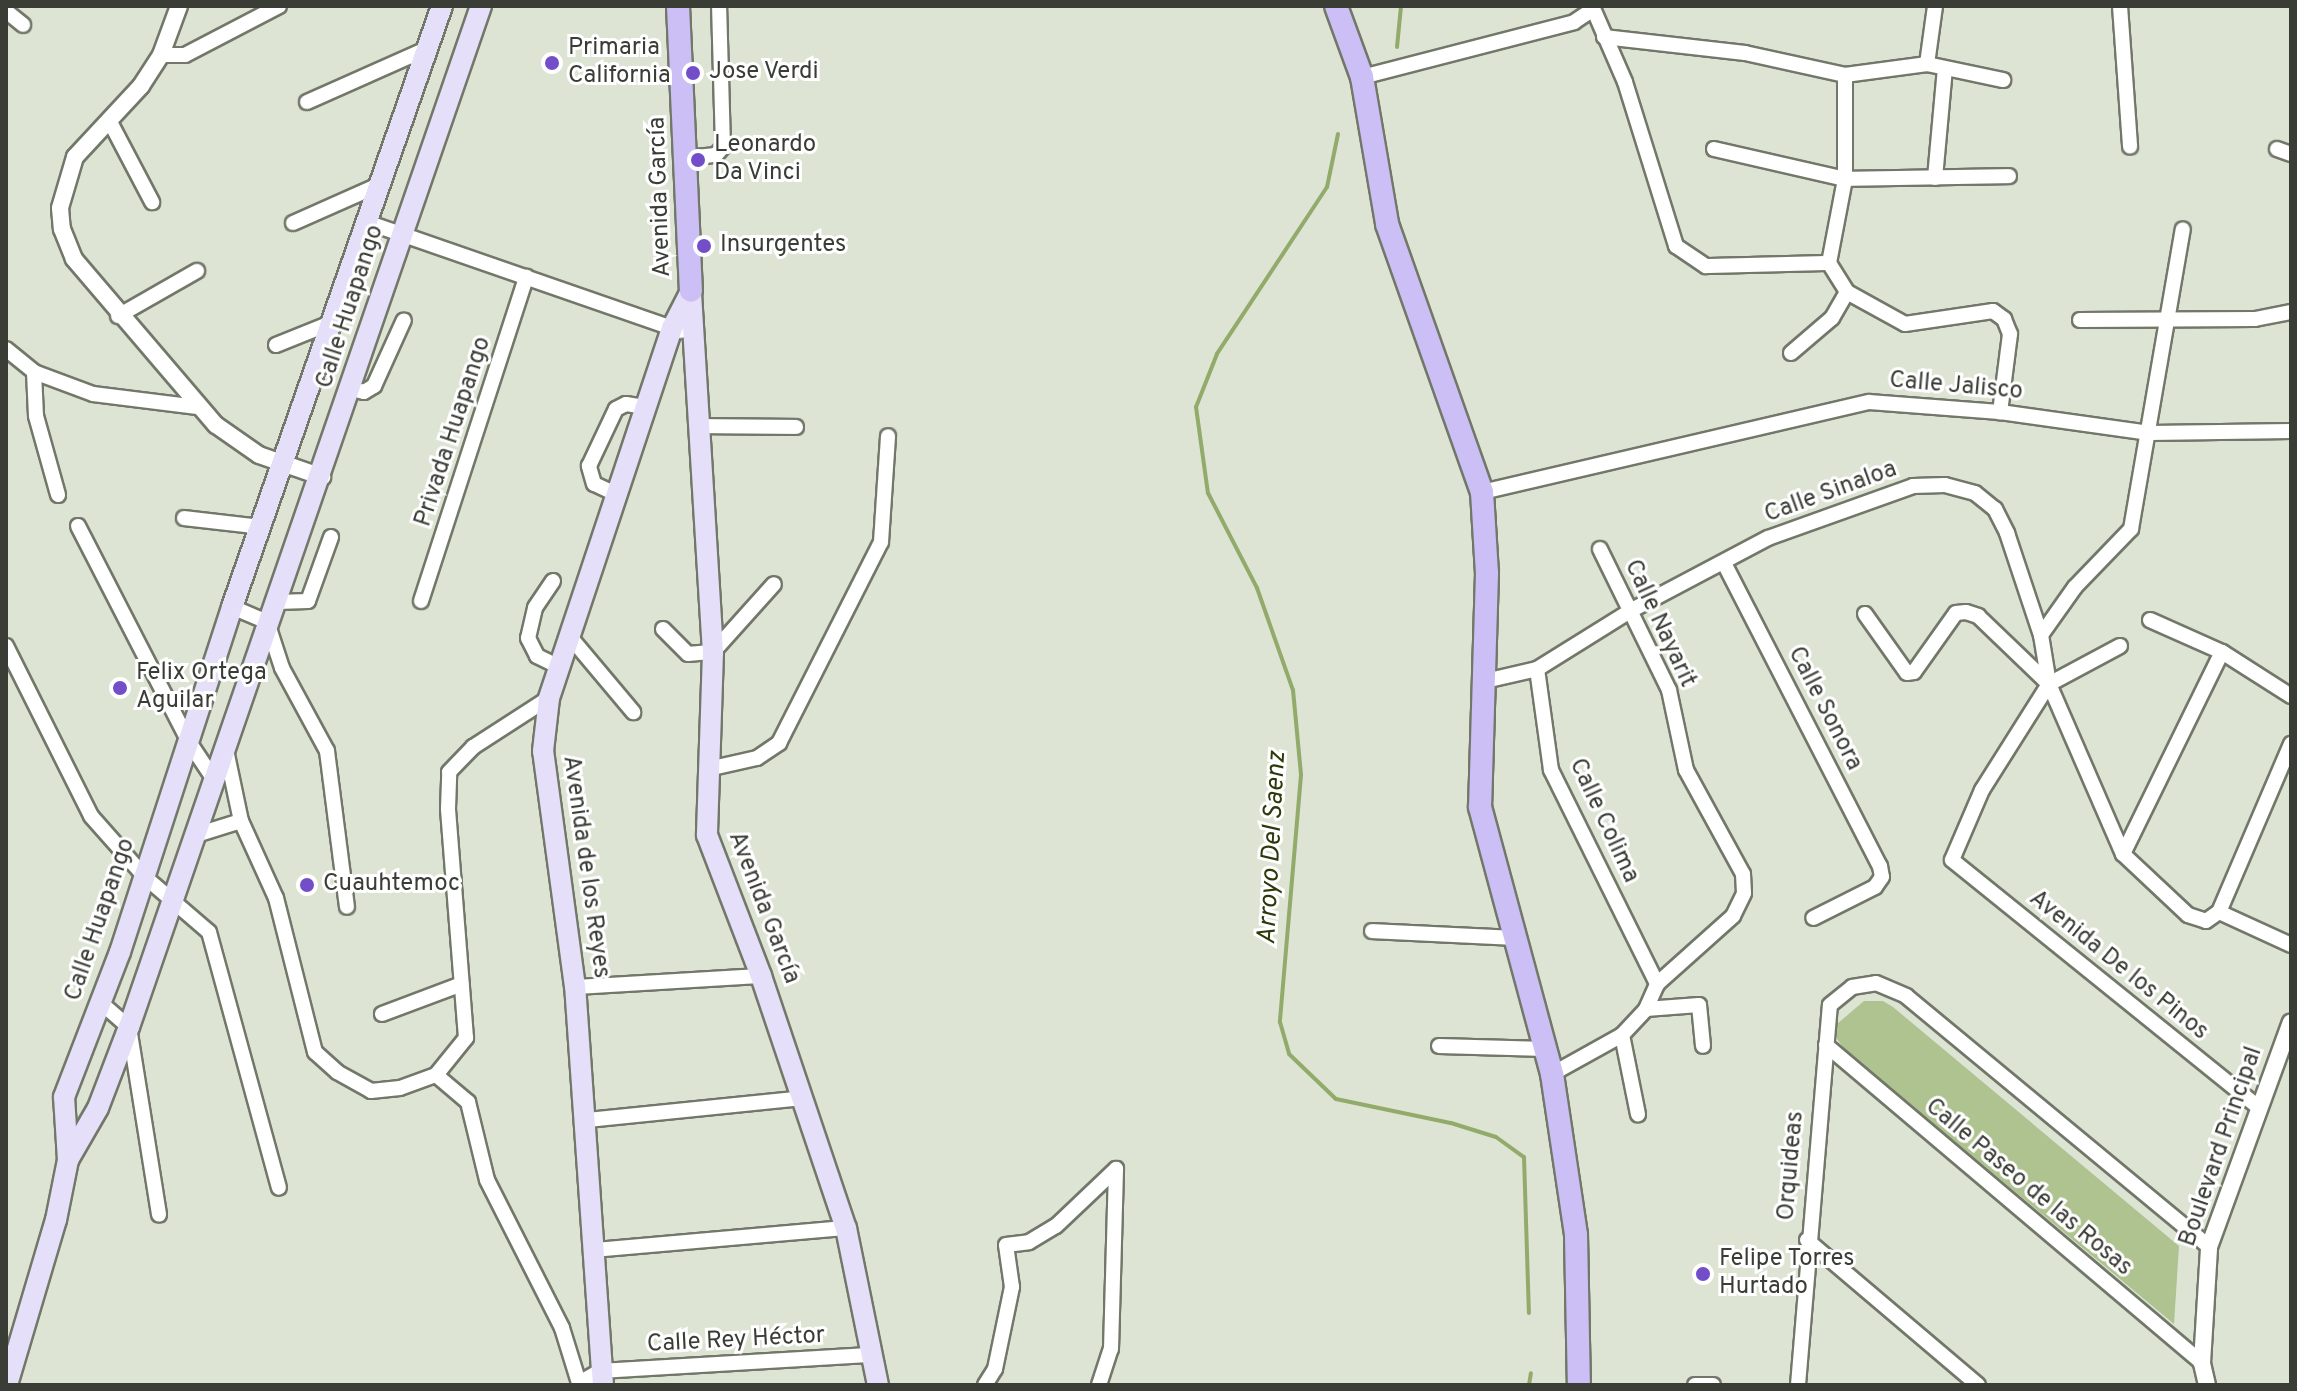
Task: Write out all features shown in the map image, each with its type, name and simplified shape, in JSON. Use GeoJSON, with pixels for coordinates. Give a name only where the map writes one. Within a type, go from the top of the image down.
{"type":"FeatureCollection","features":[{"type":"Feature","properties":{"kind":"main road","name":"Calle Huapango"},"geometry":{"type":"LineString","coordinates":[[7,1385],[56,1220],[68,1160],[64,1097],[145,877],[232,607],[369,223],[442,6]]}},
{"type":"Feature","properties":{"kind":"main road","name":"Calle Huapango"},"geometry":{"type":"LineString","coordinates":[[68,1160],[98,1108],[129,1027],[226,750],[267,622],[322,477],[481,6]]}},
{"type":"Feature","properties":{"kind":"main road","name":"Avenida García"},"geometry":{"type":"LineString","coordinates":[[678,6],[693,335],[713,652],[707,835],[761,976],[846,1228],[878,1385]]}},
{"type":"Feature","properties":{"kind":"main road"},"geometry":{"type":"LineString","coordinates":[[1336,6],[1362,77],[1387,224],[1482,492],[1485,681],[1480,807],[1552,1074],[1576,1235],[1579,1385]]}},
{"type":"Feature","properties":{"kind":"main road","name":"Avenida García"},"geometry":{"type":"LineString","coordinates":[[672,328],[691,291]]}},
{"type":"Feature","properties":{"kind":"main road","name":"Avenida de los Reyes"},"geometry":{"type":"LineString","coordinates":[[602,1378],[587,1120],[575,987],[543,780],[549,698],[672,328]]}},
{"type":"Feature","properties":{"kind":"street"},"geometry":{"type":"LineString","coordinates":[[179,6],[161,55],[75,157],[60,208],[74,259],[118,316],[197,407],[234,439],[284,465],[322,477]]}},
{"type":"Feature","properties":{"kind":"street"},"geometry":{"type":"LineString","coordinates":[[161,55],[185,55],[279,6]]}},
{"type":"Feature","properties":{"kind":"street"},"geometry":{"type":"LineString","coordinates":[[686,158],[716,155],[723,147],[719,6]]}},
{"type":"Feature","properties":{"kind":"street"},"geometry":{"type":"LineString","coordinates":[[1927,64],[1935,6]]}},
{"type":"Feature","properties":{"kind":"street"},"geometry":{"type":"LineString","coordinates":[[2120,6],[2130,147]]}},
{"type":"Feature","properties":{"kind":"street"},"geometry":{"type":"LineString","coordinates":[[1362,77],[1574,22],[1592,8],[1625,82],[1676,246],[1706,266],[1829,263]]}},
{"type":"Feature","properties":{"kind":"street"},"geometry":{"type":"LineString","coordinates":[[6,11],[23,25]]}},
{"type":"Feature","properties":{"kind":"street"},"geometry":{"type":"LineString","coordinates":[[1604,37],[1745,53],[1845,75],[1927,64],[2003,80]]}},
{"type":"Feature","properties":{"kind":"street"},"geometry":{"type":"LineString","coordinates":[[307,102],[426,49]]}},
{"type":"Feature","properties":{"kind":"street"},"geometry":{"type":"LineString","coordinates":[[1935,178],[1945,69]]}},
{"type":"Feature","properties":{"kind":"street"},"geometry":{"type":"LineString","coordinates":[[1845,75],[1845,179],[1829,263],[1847,292],[1905,324],[1993,311],[2004,319],[2010,334],[2000,412]]}},
{"type":"Feature","properties":{"kind":"street"},"geometry":{"type":"LineString","coordinates":[[109,120],[152,202]]}},
{"type":"Feature","properties":{"kind":"street"},"geometry":{"type":"LineString","coordinates":[[1714,149],[1845,179],[2009,176]]}},
{"type":"Feature","properties":{"kind":"street"},"geometry":{"type":"LineString","coordinates":[[293,223],[382,184]]}},
{"type":"Feature","properties":{"kind":"street"},"geometry":{"type":"LineString","coordinates":[[369,223],[693,335]]}},
{"type":"Feature","properties":{"kind":"street"},"geometry":{"type":"LineString","coordinates":[[2041,635],[2075,587],[2131,529],[2183,229]]}},
{"type":"Feature","properties":{"kind":"street"},"geometry":{"type":"LineString","coordinates":[[118,316],[197,271]]}},
{"type":"Feature","properties":{"kind":"street","name":"Privada Huapango"},"geometry":{"type":"LineString","coordinates":[[421,601],[526,277]]}},
{"type":"Feature","properties":{"kind":"street"},"geometry":{"type":"LineString","coordinates":[[1791,353],[1832,318],[1847,292]]}},
{"type":"Feature","properties":{"kind":"street"},"geometry":{"type":"LineString","coordinates":[[2080,320],[2170,317],[2255,319],[2291,312]]}},
{"type":"Feature","properties":{"kind":"street"},"geometry":{"type":"LineString","coordinates":[[352,389],[364,392],[374,386],[404,320]]}},
{"type":"Feature","properties":{"kind":"street"},"geometry":{"type":"LineString","coordinates":[[276,345],[333,322]]}},
{"type":"Feature","properties":{"kind":"street"},"geometry":{"type":"LineString","coordinates":[[6,349],[34,372],[93,394],[197,407]]}},
{"type":"Feature","properties":{"kind":"street"},"geometry":{"type":"LineString","coordinates":[[34,372],[36,416],[58,495]]}},
{"type":"Feature","properties":{"kind":"street","name":"Calle Jalisco"},"geometry":{"type":"LineString","coordinates":[[1482,492],[1869,402],[2000,412],[2150,433],[2291,431]]}},
{"type":"Feature","properties":{"kind":"street"},"geometry":{"type":"LineString","coordinates":[[618,495],[594,484],[589,466],[616,409],[626,404],[646,407]]}},
{"type":"Feature","properties":{"kind":"street"},"geometry":{"type":"LineString","coordinates":[[698,426],[796,427]]}},
{"type":"Feature","properties":{"kind":"street"},"geometry":{"type":"LineString","coordinates":[[708,769],[757,758],[784,735],[881,542],[888,436]]}},
{"type":"Feature","properties":{"kind":"street","name":"Calle Sinaloa"},"geometry":{"type":"LineString","coordinates":[[1485,681],[1537,669],[1630,611],[1768,538],[1913,486],[1945,485],[1975,493],[1995,509],[2041,635],[2049,684],[2123,854]]}},
{"type":"Feature","properties":{"kind":"street"},"geometry":{"type":"LineString","coordinates":[[184,518],[262,527]]}},
{"type":"Feature","properties":{"kind":"street"},"geometry":{"type":"LineString","coordinates":[[78,526],[189,742],[215,781]]}},
{"type":"Feature","properties":{"kind":"street"},"geometry":{"type":"LineString","coordinates":[[277,602],[308,601],[331,537]]}},
{"type":"Feature","properties":{"kind":"street","name":"Calle Nayarit"},"geometry":{"type":"LineString","coordinates":[[1600,549],[1669,690],[1686,770],[1743,874],[1744,893],[1733,916],[1657,984]]}},
{"type":"Feature","properties":{"kind":"street","name":"Calle Sonora"},"geometry":{"type":"LineString","coordinates":[[1724,563],[1882,877],[1875,887],[1813,918]]}},
{"type":"Feature","properties":{"kind":"street"},"geometry":{"type":"LineString","coordinates":[[553,581],[535,608],[528,638],[537,656],[560,667]]}},
{"type":"Feature","properties":{"kind":"street"},"geometry":{"type":"LineString","coordinates":[[663,629],[688,654],[713,652],[774,584]]}},
{"type":"Feature","properties":{"kind":"street"},"geometry":{"type":"LineString","coordinates":[[232,607],[267,622],[282,668],[327,751],[347,907]]}},
{"type":"Feature","properties":{"kind":"street"},"geometry":{"type":"LineString","coordinates":[[1865,614],[1907,673],[1914,672],[1956,613],[1978,616],[2049,684],[2120,646]]}},
{"type":"Feature","properties":{"kind":"street"},"geometry":{"type":"LineString","coordinates":[[2150,620],[2222,652],[2291,696]]}},
{"type":"Feature","properties":{"kind":"street"},"geometry":{"type":"LineString","coordinates":[[571,638],[633,712]]}},
{"type":"Feature","properties":{"kind":"street"},"geometry":{"type":"LineString","coordinates":[[6,646],[91,816],[145,877],[202,923],[214,941],[279,1188]]}},
{"type":"Feature","properties":{"kind":"street"},"geometry":{"type":"LineString","coordinates":[[2222,652],[2123,854],[2188,915],[2206,921],[2219,912],[2291,744]]}},
{"type":"Feature","properties":{"kind":"street","name":"Calle Colima"},"geometry":{"type":"LineString","coordinates":[[1537,669],[1551,770],[1657,984]]}},
{"type":"Feature","properties":{"kind":"street","name":"Avenida De los Pinos"},"geometry":{"type":"LineString","coordinates":[[2049,684],[1982,790],[1952,860],[2257,1106]]}},
{"type":"Feature","properties":{"kind":"street"},"geometry":{"type":"LineString","coordinates":[[226,750],[241,821],[276,898],[315,1052],[337,1072],[371,1091],[436,1075],[466,1038],[449,772],[473,747],[549,698]]}},
{"type":"Feature","properties":{"kind":"street"},"geometry":{"type":"LineString","coordinates":[[196,835],[241,821]]}},
{"type":"Feature","properties":{"kind":"street"},"geometry":{"type":"LineString","coordinates":[[2219,912],[2291,945]]}},
{"type":"Feature","properties":{"kind":"street"},"geometry":{"type":"LineString","coordinates":[[1372,931],[1514,938]]}},
{"type":"Feature","properties":{"kind":"street"},"geometry":{"type":"LineString","coordinates":[[575,987],[761,976]]}},
{"type":"Feature","properties":{"kind":"street","name":"Orquideas"},"geometry":{"type":"LineString","coordinates":[[1798,1385],[1807,1240],[1830,1005],[1852,987],[1876,983],[1906,996],[2209,1247]]}},
{"type":"Feature","properties":{"kind":"street"},"geometry":{"type":"LineString","coordinates":[[382,1014],[462,984]]}},
{"type":"Feature","properties":{"kind":"street"},"geometry":{"type":"LineString","coordinates":[[1552,1074],[1622,1035],[1646,1009],[1657,984]]}},
{"type":"Feature","properties":{"kind":"street"},"geometry":{"type":"LineString","coordinates":[[100,1002],[129,1027],[159,1215]]}},
{"type":"Feature","properties":{"kind":"street"},"geometry":{"type":"LineString","coordinates":[[1646,1009],[1699,1005],[1703,1046]]}},
{"type":"Feature","properties":{"kind":"street","name":"Boulevard Principal"},"geometry":{"type":"LineString","coordinates":[[2207,1385],[2202,1363],[2209,1247],[2257,1106],[2291,1022]]}},
{"type":"Feature","properties":{"kind":"street"},"geometry":{"type":"LineString","coordinates":[[1622,1035],[1638,1114]]}},
{"type":"Feature","properties":{"kind":"street","name":"Calle Paseo de las Rosas"},"geometry":{"type":"LineString","coordinates":[[1826,1045],[2202,1363]]}},
{"type":"Feature","properties":{"kind":"street"},"geometry":{"type":"LineString","coordinates":[[1439,1046],[1546,1049]]}},
{"type":"Feature","properties":{"kind":"street"},"geometry":{"type":"LineString","coordinates":[[436,1075],[468,1102],[487,1180],[562,1328],[574,1377],[584,1385],[602,1378]]}},
{"type":"Feature","properties":{"kind":"street"},"geometry":{"type":"LineString","coordinates":[[587,1120],[803,1098]]}},
{"type":"Feature","properties":{"kind":"street"},"geometry":{"type":"LineString","coordinates":[[985,1385],[995,1369],[1012,1287],[1006,1245],[1029,1242],[1056,1226],[1116,1169],[1111,1349],[1099,1385]]}},
{"type":"Feature","properties":{"kind":"street"},"geometry":{"type":"LineString","coordinates":[[594,1250],[846,1228]]}},
{"type":"Feature","properties":{"kind":"street"},"geometry":{"type":"LineString","coordinates":[[1807,1240],[1978,1385]]}},
{"type":"Feature","properties":{"kind":"street","name":"Calle Rey Héctor"},"geometry":{"type":"LineString","coordinates":[[602,1378],[873,1355]]}},
{"type":"Feature","properties":{"kind":"green space"},"geometry":{"type":"Polygon","coordinates":[[[1864,1001],[1883,1001],[1893,1007],[2179,1246],[2174,1324],[1845,1050],[1837,1039],[1837,1024],[1864,1001]]]}},
{"type":"Feature","properties":{"kind":"waterway","name":"Arroyo Del Saenz"},"geometry":{"type":"LineString","coordinates":[[1397,47],[1401,6]]}},
{"type":"Feature","properties":{"kind":"waterway","name":"Arroyo Del Saenz"},"geometry":{"type":"LineString","coordinates":[[1338,134],[1327,187],[1217,354],[1196,407],[1208,493],[1257,588],[1293,690],[1301,775],[1280,1022],[1289,1054],[1336,1099],[1451,1123],[1496,1137],[1524,1157],[1529,1313]]}},
{"type":"Feature","properties":{"kind":"waterway","name":"Arroyo Del Saenz"},"geometry":{"type":"LineString","coordinates":[[1529,1385],[1531,1373]]}},
{"type":"Feature","properties":{"kind":"place","name":"Primaria California"},"geometry":{"type":"Point","coordinates":[552,63]}},
{"type":"Feature","properties":{"kind":"place","name":"Jose Verdi"},"geometry":{"type":"Point","coordinates":[693,73]}},
{"type":"Feature","properties":{"kind":"place","name":"Leonardo Da Vinci"},"geometry":{"type":"Point","coordinates":[698,160]}},
{"type":"Feature","properties":{"kind":"place","name":"Insurgentes"},"geometry":{"type":"Point","coordinates":[704,246]}},
{"type":"Feature","properties":{"kind":"place","name":"Felix Ortega Aguilar"},"geometry":{"type":"Point","coordinates":[120,688]}},
{"type":"Feature","properties":{"kind":"place","name":"Cuauhtemoc"},"geometry":{"type":"Point","coordinates":[307,885]}},
{"type":"Feature","properties":{"kind":"place","name":"Felipe Torres Hurtado"},"geometry":{"type":"Point","coordinates":[1703,1274]}}]}
